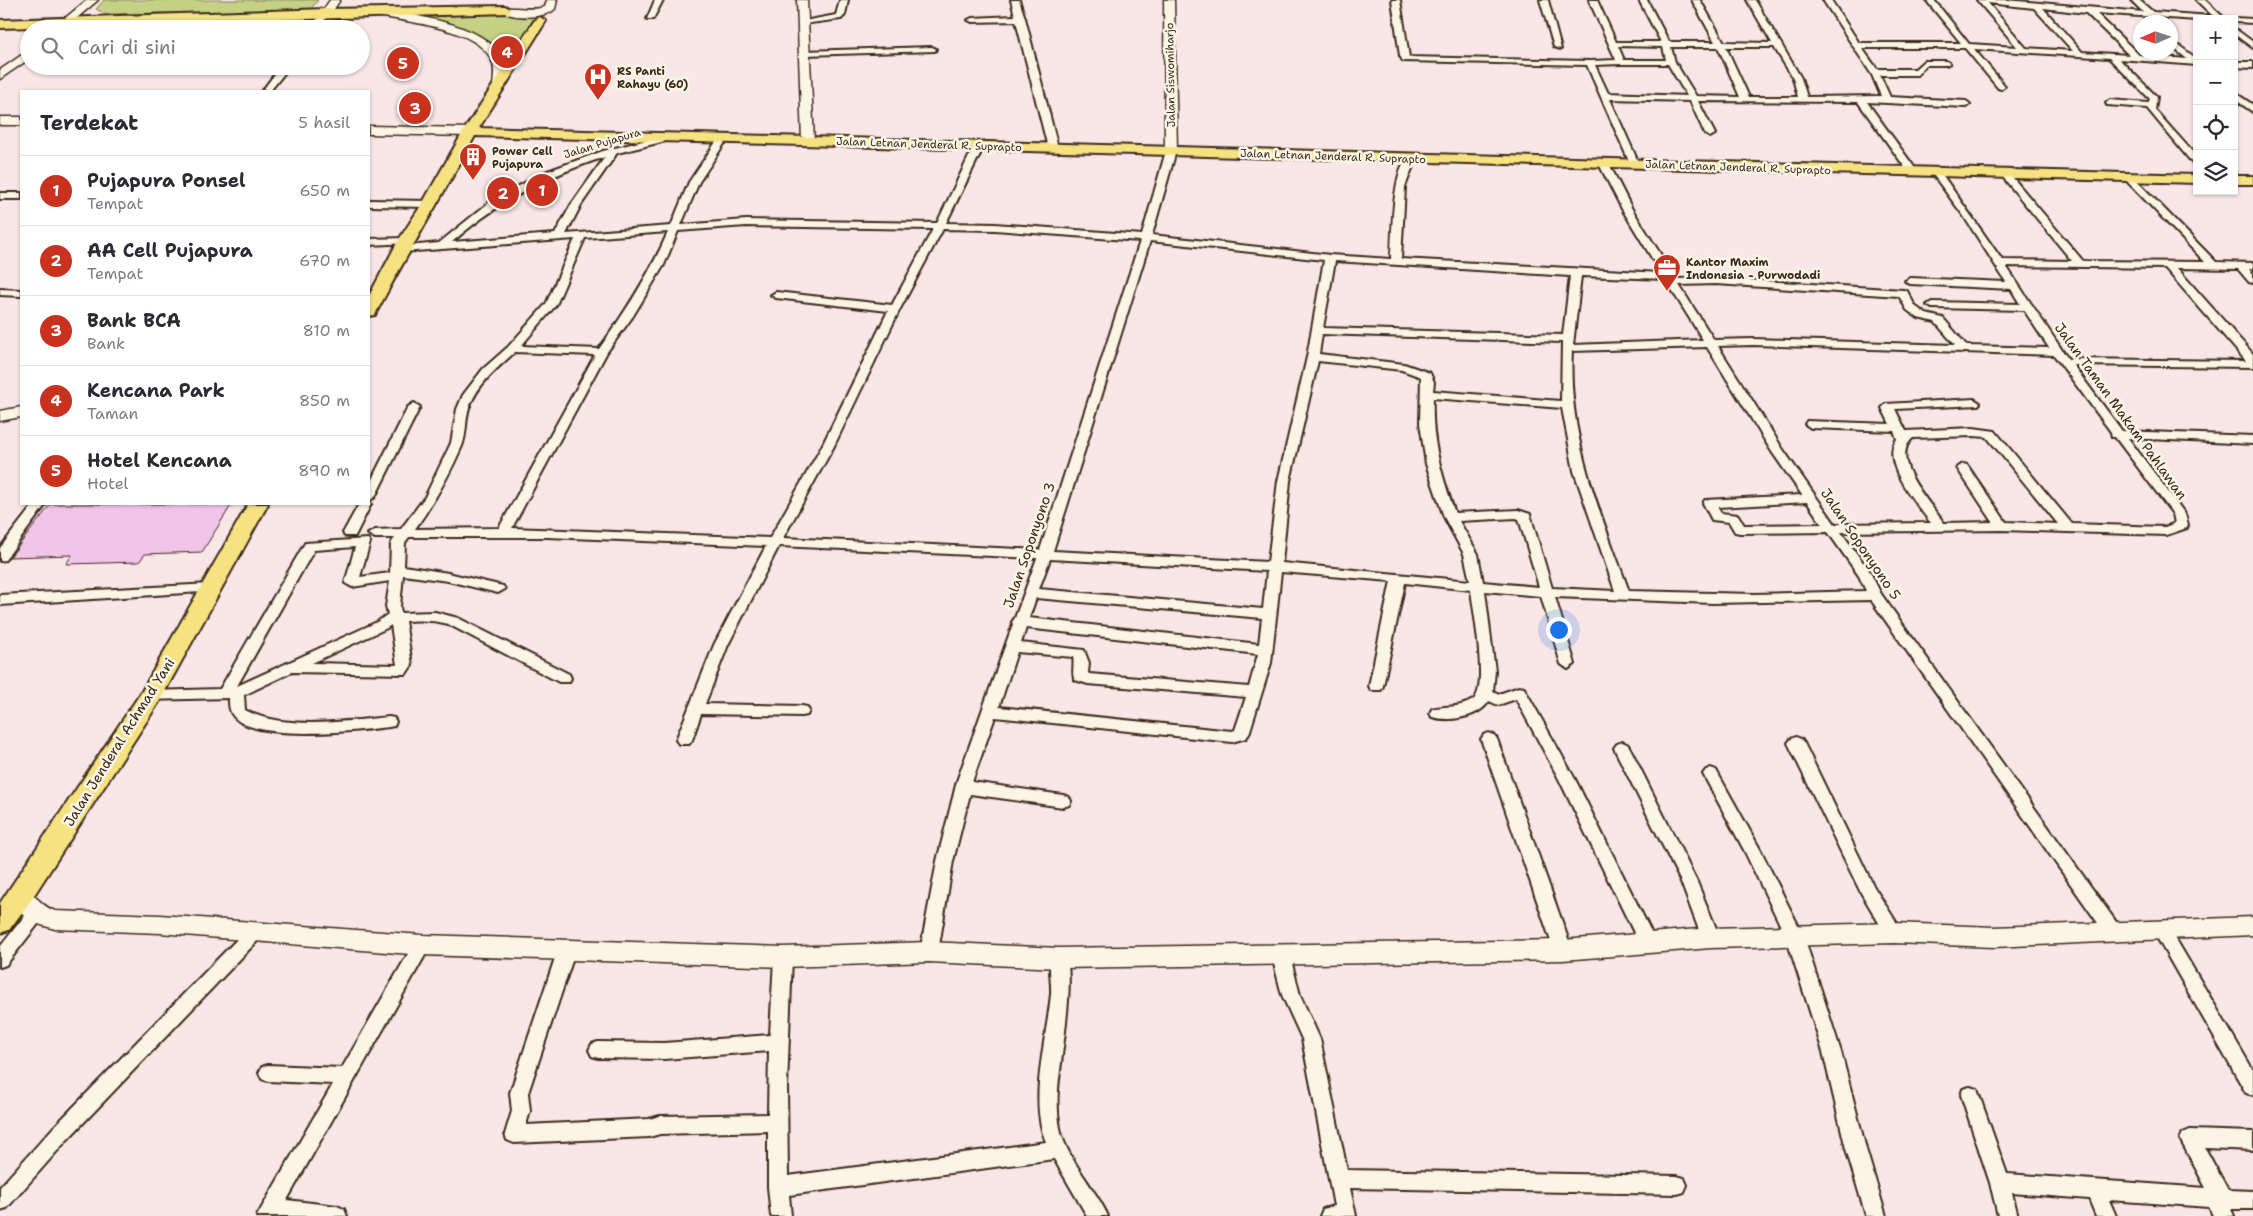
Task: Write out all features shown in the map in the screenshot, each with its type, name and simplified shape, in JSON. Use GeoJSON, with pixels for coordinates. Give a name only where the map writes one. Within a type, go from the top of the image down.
{"type":"FeatureCollection","features":[{"type":"Feature","properties":{"kind":"main road"},"geometry":{"type":"LineString","coordinates":[[68,20],[93,0]]}},
{"type":"Feature","properties":{"kind":"main road"},"geometry":{"type":"LineString","coordinates":[[326,13],[335,0]]}},
{"type":"Feature","properties":{"kind":"main road"},"geometry":{"type":"LineString","coordinates":[[802,0],[808,141]]}},
{"type":"Feature","properties":{"kind":"main road","name":"Jalan Siswomiharjo"},"geometry":{"type":"LineString","coordinates":[[1169,0],[1172,112],[1171,151]]}},
{"type":"Feature","properties":{"kind":"main road"},"geometry":{"type":"LineString","coordinates":[[172,20],[326,13],[505,10],[535,12],[550,5]]}},
{"type":"Feature","properties":{"kind":"main road"},"geometry":{"type":"LineString","coordinates":[[373,12],[416,20],[472,36],[487,46],[497,59],[500,71],[499,88]]}},
{"type":"Feature","properties":{"kind":"main road"},"geometry":{"type":"LineString","coordinates":[[370,307],[373,294],[430,204],[470,132],[499,88],[535,12]]}},
{"type":"Feature","properties":{"kind":"main road"},"geometry":{"type":"LineString","coordinates":[[0,24],[20,24]]}},
{"type":"Feature","properties":{"kind":"main road"},"geometry":{"type":"LineString","coordinates":[[0,76],[20,60]]}},
{"type":"Feature","properties":{"kind":"main road"},"geometry":{"type":"LineString","coordinates":[[0,121],[20,121]]}},
{"type":"Feature","properties":{"kind":"main road"},"geometry":{"type":"LineString","coordinates":[[370,130],[470,132]]}},
{"type":"Feature","properties":{"kind":"main road","name":"Jalan Letnan Jenderal R. Suprapto"},"geometry":{"type":"LineString","coordinates":[[470,132],[2193,179]]}},
{"type":"Feature","properties":{"kind":"main road"},"geometry":{"type":"LineString","coordinates":[[2238,180],[2253,180]]}},
{"type":"Feature","properties":{"kind":"main road"},"geometry":{"type":"LineString","coordinates":[[0,416],[20,412]]}},
{"type":"Feature","properties":{"kind":"main road","name":"Jalan Jenderal Achmad Yani"},"geometry":{"type":"LineString","coordinates":[[0,922],[20,896],[151,696],[257,505]]}},
{"type":"Feature","properties":{"kind":"main road"},"geometry":{"type":"LineString","coordinates":[[20,896],[36,914],[55,920],[160,924],[422,945],[566,952],[783,958],[929,952],[1059,958],[1281,956],[1563,950],[1711,938],[1795,937],[1894,932],[1994,937],[2253,926]]}},
{"type":"Feature","properties":{"kind":"street"},"geometry":{"type":"LineString","coordinates":[[650,17],[659,0]]}},
{"type":"Feature","properties":{"kind":"street"},"geometry":{"type":"LineString","coordinates":[[803,22],[838,17],[841,15],[844,0]]}},
{"type":"Feature","properties":{"kind":"street"},"geometry":{"type":"LineString","coordinates":[[1016,0],[1053,148]]}},
{"type":"Feature","properties":{"kind":"street"},"geometry":{"type":"LineString","coordinates":[[1396,0],[1406,59],[1590,63],[1670,62]]}},
{"type":"Feature","properties":{"kind":"street"},"geometry":{"type":"LineString","coordinates":[[1544,0],[1558,47]]}},
{"type":"Feature","properties":{"kind":"street"},"geometry":{"type":"LineString","coordinates":[[1593,0],[1620,62]]}},
{"type":"Feature","properties":{"kind":"street"},"geometry":{"type":"LineString","coordinates":[[1643,0],[1666,44],[1670,62],[1693,99],[1710,134]]}},
{"type":"Feature","properties":{"kind":"street"},"geometry":{"type":"LineString","coordinates":[[1696,0],[1722,44],[1746,100]]}},
{"type":"Feature","properties":{"kind":"street"},"geometry":{"type":"LineString","coordinates":[[1751,0],[1797,78],[1804,100]]}},
{"type":"Feature","properties":{"kind":"street"},"geometry":{"type":"LineString","coordinates":[[1827,0],[1883,87],[1886,99]]}},
{"type":"Feature","properties":{"kind":"street"},"geometry":{"type":"LineString","coordinates":[[1930,0],[2001,86]]}},
{"type":"Feature","properties":{"kind":"street"},"geometry":{"type":"LineString","coordinates":[[1981,0],[2024,50]]}},
{"type":"Feature","properties":{"kind":"street"},"geometry":{"type":"LineString","coordinates":[[1981,0],[2140,15]]}},
{"type":"Feature","properties":{"kind":"street"},"geometry":{"type":"LineString","coordinates":[[2086,0],[2092,11],[2133,54]]}},
{"type":"Feature","properties":{"kind":"street"},"geometry":{"type":"LineString","coordinates":[[2135,0],[2146,15]]}},
{"type":"Feature","properties":{"kind":"street"},"geometry":{"type":"LineString","coordinates":[[2200,0],[2217,15]]}},
{"type":"Feature","properties":{"kind":"street"},"geometry":{"type":"LineString","coordinates":[[2032,4],[2081,54]]}},
{"type":"Feature","properties":{"kind":"street"},"geometry":{"type":"LineString","coordinates":[[321,20],[326,13]]}},
{"type":"Feature","properties":{"kind":"street"},"geometry":{"type":"LineString","coordinates":[[972,20],[1021,18]]}},
{"type":"Feature","properties":{"kind":"street"},"geometry":{"type":"LineString","coordinates":[[2178,19],[2193,19]]}},
{"type":"Feature","properties":{"kind":"street"},"geometry":{"type":"LineString","coordinates":[[2238,20],[2253,21]]}},
{"type":"Feature","properties":{"kind":"street"},"geometry":{"type":"LineString","coordinates":[[2238,33],[2253,46]]}},
{"type":"Feature","properties":{"kind":"street"},"geometry":{"type":"LineString","coordinates":[[1611,44],[1777,45]]}},
{"type":"Feature","properties":{"kind":"street"},"geometry":{"type":"LineString","coordinates":[[1855,45],[1967,46],[2133,58]]}},
{"type":"Feature","properties":{"kind":"street"},"geometry":{"type":"LineString","coordinates":[[2178,47],[2194,60]]}},
{"type":"Feature","properties":{"kind":"street"},"geometry":{"type":"LineString","coordinates":[[804,53],[932,49]]}},
{"type":"Feature","properties":{"kind":"street"},"geometry":{"type":"LineString","coordinates":[[2110,103],[2150,106],[2154,103],[2154,99],[2112,57]]}},
{"type":"Feature","properties":{"kind":"street"},"geometry":{"type":"LineString","coordinates":[[2166,60],[2193,62]]}},
{"type":"Feature","properties":{"kind":"street"},"geometry":{"type":"LineString","coordinates":[[1590,63],[1634,164]]}},
{"type":"Feature","properties":{"kind":"street"},"geometry":{"type":"LineString","coordinates":[[1873,72],[1917,72],[1924,63],[1946,63]]}},
{"type":"Feature","properties":{"kind":"street"},"geometry":{"type":"LineString","coordinates":[[2238,64],[2253,65]]}},
{"type":"Feature","properties":{"kind":"street"},"geometry":{"type":"LineString","coordinates":[[267,90],[279,75]]}},
{"type":"Feature","properties":{"kind":"street"},"geometry":{"type":"LineString","coordinates":[[1606,96],[1746,100],[1886,99],[1966,104]]}},
{"type":"Feature","properties":{"kind":"street"},"geometry":{"type":"LineString","coordinates":[[2238,98],[2253,109]]}},
{"type":"Feature","properties":{"kind":"street"},"geometry":{"type":"LineString","coordinates":[[1861,100],[1912,171]]}},
{"type":"Feature","properties":{"kind":"street"},"geometry":{"type":"LineString","coordinates":[[2150,106],[2151,110],[2193,159]]}},
{"type":"Feature","properties":{"kind":"street","name":"Jalan Pujapura"},"geometry":{"type":"LineString","coordinates":[[444,245],[479,212],[543,176],[614,151],[672,137]]}},
{"type":"Feature","properties":{"kind":"street"},"geometry":{"type":"LineString","coordinates":[[503,533],[602,352],[659,266],[694,182],[723,138]]}},
{"type":"Feature","properties":{"kind":"street"},"geometry":{"type":"LineString","coordinates":[[684,740],[721,645],[775,541],[828,446],[895,309],[940,226],[980,146]]}},
{"type":"Feature","properties":{"kind":"street"},"geometry":{"type":"LineString","coordinates":[[560,237],[576,205],[614,151]]}},
{"type":"Feature","properties":{"kind":"street","name":"Jalan Soponyono 3"},"geometry":{"type":"LineString","coordinates":[[929,952],[945,861],[964,787],[1019,622],[1045,554],[1146,238],[1171,151]]}},
{"type":"Feature","properties":{"kind":"street"},"geometry":{"type":"LineString","coordinates":[[1396,261],[1400,187],[1410,158]]}},
{"type":"Feature","properties":{"kind":"street","name":"Jalan Soponyono 5"},"geometry":{"type":"LineString","coordinates":[[1603,162],[1628,208],[1710,343],[1810,498],[1865,575],[1875,595],[2113,931]]}},
{"type":"Feature","properties":{"kind":"street","name":"Jalan Taman Makam Pahlawan"},"geometry":{"type":"LineString","coordinates":[[1810,498],[1710,503],[1717,517],[1733,518],[1740,530],[1830,527],[2002,526],[2166,531],[2182,525],[2179,514],[2116,434],[2060,357],[1967,214],[1936,172]]}},
{"type":"Feature","properties":{"kind":"street"},"geometry":{"type":"LineString","coordinates":[[2005,174],[2081,265]]}},
{"type":"Feature","properties":{"kind":"street"},"geometry":{"type":"LineString","coordinates":[[2128,177],[2213,266]]}},
{"type":"Feature","properties":{"kind":"street"},"geometry":{"type":"LineString","coordinates":[[0,196],[20,196]]}},
{"type":"Feature","properties":{"kind":"street"},"geometry":{"type":"LineString","coordinates":[[370,203],[430,204]]}},
{"type":"Feature","properties":{"kind":"street"},"geometry":{"type":"LineString","coordinates":[[370,242],[404,245],[444,245],[746,223],[940,226],[1146,238],[1330,258],[1902,293],[1911,308],[1922,316],[1938,320],[1963,348]]}},
{"type":"Feature","properties":{"kind":"street"},"geometry":{"type":"LineString","coordinates":[[289,668],[401,670],[405,665],[393,606],[398,542],[431,498],[457,443],[463,409],[469,395],[487,370],[512,349],[552,305],[581,236]]}},
{"type":"Feature","properties":{"kind":"street"},"geometry":{"type":"LineString","coordinates":[[989,711],[1235,737],[1241,734],[1266,650],[1273,567],[1284,481],[1313,357],[1330,258]]}},
{"type":"Feature","properties":{"kind":"street"},"geometry":{"type":"LineString","coordinates":[[1998,263],[2253,266]]}},
{"type":"Feature","properties":{"kind":"street"},"geometry":{"type":"LineString","coordinates":[[2240,265],[2253,280]]}},
{"type":"Feature","properties":{"kind":"street"},"geometry":{"type":"LineString","coordinates":[[2169,266],[2253,362]]}},
{"type":"Feature","properties":{"kind":"street"},"geometry":{"type":"LineString","coordinates":[[1576,273],[1566,372],[1573,449],[1581,479],[1623,595]]}},
{"type":"Feature","properties":{"kind":"street"},"geometry":{"type":"LineString","coordinates":[[1910,281],[2014,286]]}},
{"type":"Feature","properties":{"kind":"street"},"geometry":{"type":"LineString","coordinates":[[0,292],[20,292]]}},
{"type":"Feature","properties":{"kind":"street"},"geometry":{"type":"LineString","coordinates":[[776,294],[895,309]]}},
{"type":"Feature","properties":{"kind":"street"},"geometry":{"type":"LineString","coordinates":[[1932,305],[2027,307]]}},
{"type":"Feature","properties":{"kind":"street"},"geometry":{"type":"LineString","coordinates":[[1317,330],[1569,343],[1753,342],[1963,348],[2060,357],[2253,362]]}},
{"type":"Feature","properties":{"kind":"street"},"geometry":{"type":"LineString","coordinates":[[512,349],[602,352]]}},
{"type":"Feature","properties":{"kind":"street"},"geometry":{"type":"LineString","coordinates":[[1313,357],[1404,367],[1426,375],[1428,443],[1440,492],[1450,517],[1471,554],[1477,584],[1488,671],[1485,693],[1481,702],[1475,707],[1463,712],[1436,714]]}},
{"type":"Feature","properties":{"kind":"street"},"geometry":{"type":"LineString","coordinates":[[1428,394],[1568,405]]}},
{"type":"Feature","properties":{"kind":"street"},"geometry":{"type":"LineString","coordinates":[[1940,526],[1902,472],[1896,454],[1901,433],[1888,408],[1890,406],[1974,403]]}},
{"type":"Feature","properties":{"kind":"street"},"geometry":{"type":"LineString","coordinates":[[372,484],[414,407]]}},
{"type":"Feature","properties":{"kind":"street"},"geometry":{"type":"LineString","coordinates":[[1811,424],[1901,433],[1992,434],[2068,528]]}},
{"type":"Feature","properties":{"kind":"street"},"geometry":{"type":"LineString","coordinates":[[2116,434],[2253,440]]}},
{"type":"Feature","properties":{"kind":"street"},"geometry":{"type":"LineString","coordinates":[[1963,468],[2002,526]]}},
{"type":"Feature","properties":{"kind":"street"},"geometry":{"type":"LineString","coordinates":[[0,557],[39,505]]}},
{"type":"Feature","properties":{"kind":"street"},"geometry":{"type":"LineString","coordinates":[[350,533],[364,505]]}},
{"type":"Feature","properties":{"kind":"street"},"geometry":{"type":"LineString","coordinates":[[1450,517],[1523,515],[1568,664]]}},
{"type":"Feature","properties":{"kind":"street"},"geometry":{"type":"LineString","coordinates":[[375,534],[503,533],[775,541],[1135,557],[1399,577],[1547,592],[1789,598],[1875,595]]}},
{"type":"Feature","properties":{"kind":"street"},"geometry":{"type":"LineString","coordinates":[[389,722],[305,728],[252,720],[240,714],[237,710],[231,693],[310,546],[363,542],[352,584],[396,572],[448,576],[498,589]]}},
{"type":"Feature","properties":{"kind":"street"},"geometry":{"type":"LineString","coordinates":[[1376,686],[1399,577]]}},
{"type":"Feature","properties":{"kind":"street"},"geometry":{"type":"LineString","coordinates":[[0,600],[211,588]]}},
{"type":"Feature","properties":{"kind":"street"},"geometry":{"type":"LineString","coordinates":[[1030,593],[1269,614]]}},
{"type":"Feature","properties":{"kind":"street"},"geometry":{"type":"LineString","coordinates":[[151,696],[231,693],[382,625],[396,616],[415,614],[456,621],[469,631],[564,678]]}},
{"type":"Feature","properties":{"kind":"street"},"geometry":{"type":"LineString","coordinates":[[1019,622],[1266,650]]}},
{"type":"Feature","properties":{"kind":"street"},"geometry":{"type":"LineString","coordinates":[[1011,647],[1080,653],[1082,663],[1080,676],[1088,679],[1254,694]]}},
{"type":"Feature","properties":{"kind":"street"},"geometry":{"type":"LineString","coordinates":[[1485,693],[1498,700],[1522,696],[1567,779],[1647,942]]}},
{"type":"Feature","properties":{"kind":"street"},"geometry":{"type":"LineString","coordinates":[[695,709],[802,711]]}},
{"type":"Feature","properties":{"kind":"street"},"geometry":{"type":"LineString","coordinates":[[1489,739],[1563,950]]}},
{"type":"Feature","properties":{"kind":"street"},"geometry":{"type":"LineString","coordinates":[[1796,743],[1868,891],[1894,932]]}},
{"type":"Feature","properties":{"kind":"street"},"geometry":{"type":"LineString","coordinates":[[1622,748],[1689,882],[1711,938]]}},
{"type":"Feature","properties":{"kind":"street"},"geometry":{"type":"LineString","coordinates":[[1712,774],[1752,849],[1795,937],[1829,1043],[1856,1149],[1876,1216]]}},
{"type":"Feature","properties":{"kind":"street"},"geometry":{"type":"LineString","coordinates":[[964,787],[1063,801]]}},
{"type":"Feature","properties":{"kind":"street"},"geometry":{"type":"LineString","coordinates":[[0,960],[36,914]]}},
{"type":"Feature","properties":{"kind":"street"},"geometry":{"type":"LineString","coordinates":[[2161,929],[2253,1087]]}},
{"type":"Feature","properties":{"kind":"street"},"geometry":{"type":"LineString","coordinates":[[0,1201],[58,1135],[256,932]]}},
{"type":"Feature","properties":{"kind":"street"},"geometry":{"type":"LineString","coordinates":[[337,1216],[270,1212],[422,945]]}},
{"type":"Feature","properties":{"kind":"street"},"geometry":{"type":"LineString","coordinates":[[566,952],[519,1093],[521,1111],[514,1134],[649,1128],[660,1125],[777,1122]]}},
{"type":"Feature","properties":{"kind":"street"},"geometry":{"type":"LineString","coordinates":[[1281,956],[1291,995],[1310,1040],[1337,1179],[1340,1216]]}},
{"type":"Feature","properties":{"kind":"street"},"geometry":{"type":"LineString","coordinates":[[781,1216],[778,1188],[777,1122],[778,1042],[783,958]]}},
{"type":"Feature","properties":{"kind":"street"},"geometry":{"type":"LineString","coordinates":[[1059,958],[1060,992],[1048,1093],[1051,1131],[1089,1205],[1098,1216]]}},
{"type":"Feature","properties":{"kind":"street"},"geometry":{"type":"LineString","coordinates":[[598,1050],[664,1051],[778,1042]]}},
{"type":"Feature","properties":{"kind":"street"},"geometry":{"type":"LineString","coordinates":[[268,1073],[346,1076]]}},
{"type":"Feature","properties":{"kind":"street"},"geometry":{"type":"LineString","coordinates":[[1970,1095],[2000,1183],[2008,1216]]}},
{"type":"Feature","properties":{"kind":"street"},"geometry":{"type":"LineString","coordinates":[[2220,1205],[2190,1139],[2253,1141]]}},
{"type":"Feature","properties":{"kind":"street"},"geometry":{"type":"LineString","coordinates":[[778,1188],[1059,1149]]}},
{"type":"Feature","properties":{"kind":"street"},"geometry":{"type":"LineString","coordinates":[[1337,1179],[1677,1184]]}},
{"type":"Feature","properties":{"kind":"street"},"geometry":{"type":"LineString","coordinates":[[2000,1183],[2220,1205],[2253,1200]]}},
{"type":"Feature","properties":{"kind":"street"},"geometry":{"type":"LineString","coordinates":[[2095,1191],[2106,1216]]}},
{"type":"Feature","properties":{"kind":"green space"},"geometry":{"type":"Polygon","coordinates":[[[104,0],[318,0],[310,10],[105,14],[96,9],[104,0]]]}},
{"type":"Feature","properties":{"kind":"green space"},"geometry":{"type":"Polygon","coordinates":[[[505,10],[537,15],[539,18],[500,86],[498,59],[473,36],[375,12],[505,10]]]}},
{"type":"Feature","properties":{"kind":"building"},"geometry":{"type":"Polygon","coordinates":[[[50,505],[231,505],[202,552],[145,554],[139,562],[66,564],[72,555],[10,557],[50,505]]]}},
{"type":"Feature","properties":{"kind":"place","name":"Kencana Park"},"geometry":{"type":"Point","coordinates":[507,52]}},
{"type":"Feature","properties":{"kind":"place","name":"Hotel Kencana"},"geometry":{"type":"Point","coordinates":[403,63]}},
{"type":"Feature","properties":{"kind":"place","name":"RS Panti Rahayu (60)"},"geometry":{"type":"Point","coordinates":[598,101]}},
{"type":"Feature","properties":{"kind":"place","name":"Bank BCA"},"geometry":{"type":"Point","coordinates":[415,108]}},
{"type":"Feature","properties":{"kind":"place","name":"Power Cell Pujapura"},"geometry":{"type":"Point","coordinates":[473,181]}},
{"type":"Feature","properties":{"kind":"place","name":"Pujapura Ponsel"},"geometry":{"type":"Point","coordinates":[542,190]}},
{"type":"Feature","properties":{"kind":"place","name":"AA Cell Pujapura"},"geometry":{"type":"Point","coordinates":[503,193]}},
{"type":"Feature","properties":{"kind":"place","name":"Kantor Maxim Indonesia - Purwodadi"},"geometry":{"type":"Point","coordinates":[1667,292]}}]}
